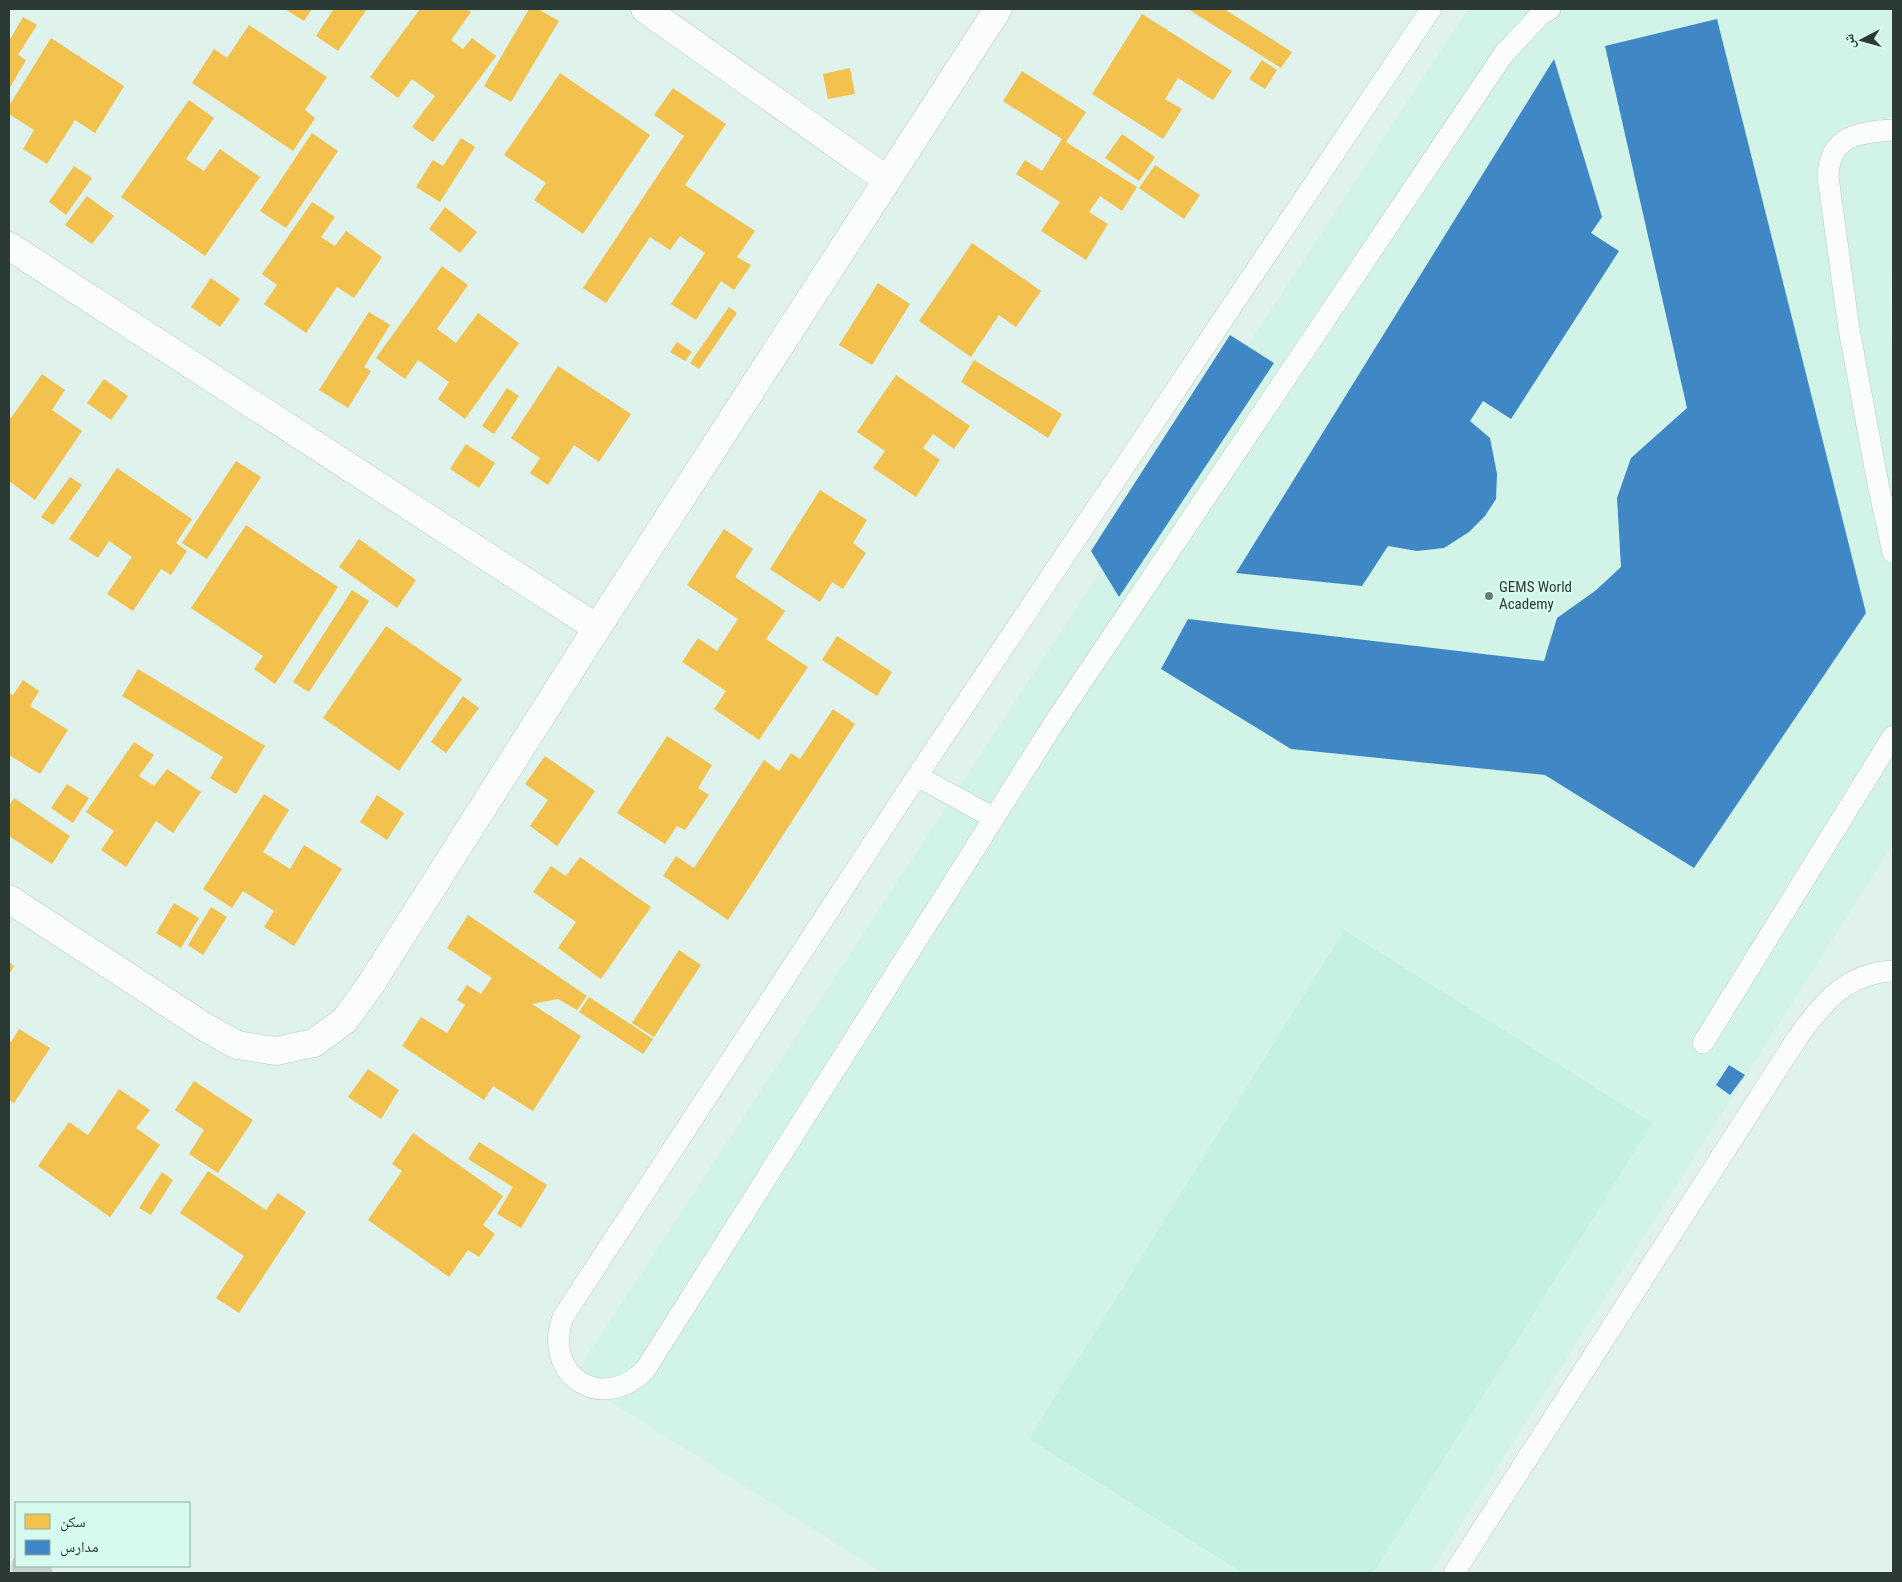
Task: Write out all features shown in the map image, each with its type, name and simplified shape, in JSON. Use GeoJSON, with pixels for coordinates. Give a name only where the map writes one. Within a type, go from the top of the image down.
{"type":"FeatureCollection","features":[{"type":"Feature","properties":{"kind":"street"},"geometry":{"type":"LineString","coordinates":[[645,9],[887,180]]}},
{"type":"Feature","properties":{"kind":"street"},"geometry":{"type":"LineString","coordinates":[[9,898],[203,1026],[237,1045],[276,1051],[314,1043],[345,1020],[369,986],[597,628],[998,9]]}},
{"type":"Feature","properties":{"kind":"street"},"geometry":{"type":"LineString","coordinates":[[9,246],[597,628]]}},
{"type":"Feature","properties":{"kind":"lane"},"geometry":{"type":"LineString","coordinates":[[1430,9],[917,776],[563,1317],[558,1331],[557,1346],[561,1360],[568,1372],[580,1382],[593,1388],[608,1390],[622,1387],[635,1381],[645,1370],[1056,720],[1503,55],[1540,15],[1550,9]]}},
{"type":"Feature","properties":{"kind":"lane"},"geometry":{"type":"LineString","coordinates":[[1893,130],[1859,133],[1848,138],[1832,156],[1828,167],[1849,329],[1893,553]]}},
{"type":"Feature","properties":{"kind":"lane"},"geometry":{"type":"LineString","coordinates":[[1703,1043],[1893,736]]}},
{"type":"Feature","properties":{"kind":"lane"},"geometry":{"type":"LineString","coordinates":[[917,776],[994,818]]}},
{"type":"Feature","properties":{"kind":"lane"},"geometry":{"type":"LineString","coordinates":[[1454,1573],[1798,1037],[1822,1006],[1843,987],[1869,974],[1893,971]]}},
{"type":"Feature","properties":{"kind":"shaded area","name":"GEMS World Academy"},"geometry":{"type":"Polygon","coordinates":[[[1468,9],[1893,9],[1893,246],[1889,327],[1893,348],[1893,844],[1430,1573],[883,1573],[573,1378],[1468,9]]]}},
{"type":"Feature","properties":{"kind":"shaded area"},"geometry":{"type":"Polygon","coordinates":[[[1344,930],[1652,1123],[1373,1573],[1243,1573],[1029,1439],[1344,930]]]}},
{"type":"Feature","properties":{"kind":"building: سكن"},"geometry":{"type":"Polygon","coordinates":[[[285,9],[312,9],[304,21],[285,9]]]}},
{"type":"Feature","properties":{"kind":"building: سكن"},"geometry":{"type":"Polygon","coordinates":[[[331,9],[367,9],[338,51],[316,36],[333,10],[331,9]]]}},
{"type":"Feature","properties":{"kind":"building: سكن"},"geometry":{"type":"Polygon","coordinates":[[[420,9],[466,9],[471,12],[451,40],[463,49],[472,38],[496,56],[433,142],[412,127],[435,96],[412,79],[398,98],[370,77],[420,9]]]}},
{"type":"Feature","properties":{"kind":"building: سكن"},"geometry":{"type":"Polygon","coordinates":[[[529,9],[538,9],[559,21],[511,102],[484,86],[529,9]]]}},
{"type":"Feature","properties":{"kind":"building: سكن"},"geometry":{"type":"Polygon","coordinates":[[[1188,9],[1224,9],[1292,52],[1281,68],[1188,9]]]}},
{"type":"Feature","properties":{"kind":"building: سكن"},"geometry":{"type":"Polygon","coordinates":[[[1142,14],[1232,71],[1213,100],[1178,78],[1165,99],[1182,109],[1163,139],[1092,94],[1142,14]]]}},
{"type":"Feature","properties":{"kind":"building: سكن"},"geometry":{"type":"Polygon","coordinates":[[[23,17],[37,25],[18,55],[26,60],[9,89],[9,41],[23,17]]]}},
{"type":"Feature","properties":{"kind":"building: سكن"},"geometry":{"type":"Polygon","coordinates":[[[249,25],[327,77],[305,110],[315,118],[293,151],[192,83],[214,49],[227,58],[249,25]]]}},
{"type":"Feature","properties":{"kind":"building: سكن"},"geometry":{"type":"Polygon","coordinates":[[[51,38],[124,86],[95,133],[75,120],[47,164],[23,149],[34,130],[9,114],[9,106],[51,38]]]}},
{"type":"Feature","properties":{"kind":"building: سكن"},"geometry":{"type":"Polygon","coordinates":[[[1262,60],[1277,70],[1265,89],[1249,79],[1262,60]]]}},
{"type":"Feature","properties":{"kind":"building: سكن"},"geometry":{"type":"Polygon","coordinates":[[[850,68],[855,94],[828,99],[823,74],[850,68]]]}},
{"type":"Feature","properties":{"kind":"building: سكن"},"geometry":{"type":"Polygon","coordinates":[[[1022,71],[1086,112],[1066,142],[1137,187],[1122,211],[1100,196],[1089,212],[1108,224],[1086,260],[1041,231],[1060,202],[1016,174],[1025,160],[1042,171],[1062,139],[1003,101],[1022,71]]]}},
{"type":"Feature","properties":{"kind":"building: سكن"},"geometry":{"type":"Polygon","coordinates":[[[560,73],[650,135],[583,234],[534,200],[546,183],[504,155],[560,73]]]}},
{"type":"Feature","properties":{"kind":"building: سكن"},"geometry":{"type":"Polygon","coordinates":[[[673,88],[726,124],[685,185],[755,231],[737,257],[751,265],[734,290],[721,281],[696,320],[671,304],[705,253],[680,236],[670,250],[650,237],[606,303],[583,288],[684,136],[654,115],[673,88]]]}},
{"type":"Feature","properties":{"kind":"building: سكن"},"geometry":{"type":"Polygon","coordinates":[[[189,100],[214,118],[186,159],[204,171],[220,149],[260,177],[205,256],[121,197],[189,100]]]}},
{"type":"Feature","properties":{"kind":"building: سكن"},"geometry":{"type":"Polygon","coordinates":[[[312,133],[338,151],[286,228],[260,211],[312,133]]]}},
{"type":"Feature","properties":{"kind":"building: سكن"},"geometry":{"type":"Polygon","coordinates":[[[1122,134],[1155,157],[1139,181],[1105,158],[1122,134]]]}},
{"type":"Feature","properties":{"kind":"building: سكن"},"geometry":{"type":"Polygon","coordinates":[[[461,138],[475,147],[440,202],[416,187],[433,160],[443,166],[461,138]]]}},
{"type":"Feature","properties":{"kind":"building: سكن"},"geometry":{"type":"Polygon","coordinates":[[[1155,165],[1200,195],[1184,219],[1139,188],[1155,165]]]}},
{"type":"Feature","properties":{"kind":"building: سكن"},"geometry":{"type":"Polygon","coordinates":[[[74,166],[92,178],[66,215],[49,202],[74,166]]]}},
{"type":"Feature","properties":{"kind":"building: سكن"},"geometry":{"type":"Polygon","coordinates":[[[87,196],[114,216],[92,244],[65,225],[87,196]]]}},
{"type":"Feature","properties":{"kind":"building: سكن"},"geometry":{"type":"Polygon","coordinates":[[[312,202],[335,217],[321,237],[335,246],[346,231],[382,257],[354,298],[337,287],[306,333],[264,304],[277,285],[262,274],[312,202]]]}},
{"type":"Feature","properties":{"kind":"building: سكن"},"geometry":{"type":"Polygon","coordinates":[[[445,207],[477,232],[460,253],[429,229],[445,207]]]}},
{"type":"Feature","properties":{"kind":"building: سكن"},"geometry":{"type":"Polygon","coordinates":[[[972,243],[1041,291],[1016,327],[999,315],[971,357],[919,321],[972,243]]]}},
{"type":"Feature","properties":{"kind":"building: سكن"},"geometry":{"type":"Polygon","coordinates":[[[442,266],[468,285],[437,329],[456,343],[478,313],[519,343],[465,419],[438,399],[449,382],[418,360],[405,379],[376,358],[442,266]]]}},
{"type":"Feature","properties":{"kind":"building: سكن"},"geometry":{"type":"Polygon","coordinates":[[[211,278],[240,299],[220,327],[191,307],[211,278]]]}},
{"type":"Feature","properties":{"kind":"building: سكن"},"geometry":{"type":"Polygon","coordinates":[[[878,283],[910,304],[872,365],[839,345],[878,283]]]}},
{"type":"Feature","properties":{"kind":"building: سكن"},"geometry":{"type":"Polygon","coordinates":[[[729,307],[737,313],[699,369],[690,363],[729,307]]]}},
{"type":"Feature","properties":{"kind":"building: سكن"},"geometry":{"type":"Polygon","coordinates":[[[369,312],[390,325],[364,367],[371,371],[348,408],[319,390],[369,312]]]}},
{"type":"Feature","properties":{"kind":"building: سكن"},"geometry":{"type":"Polygon","coordinates":[[[677,342],[692,352],[685,361],[670,352],[677,342]]]}},
{"type":"Feature","properties":{"kind":"building: سكن"},"geometry":{"type":"Polygon","coordinates":[[[974,360],[1062,414],[1048,438],[961,382],[974,360]]]}},
{"type":"Feature","properties":{"kind":"building: سكن"},"geometry":{"type":"Polygon","coordinates":[[[558,366],[631,414],[599,462],[574,445],[548,485],[530,473],[540,458],[511,438],[558,366]]]}},
{"type":"Feature","properties":{"kind":"building: سكن"},"geometry":{"type":"Polygon","coordinates":[[[42,374],[65,390],[52,410],[82,431],[35,500],[9,481],[9,417],[11,418],[42,374]]]}},
{"type":"Feature","properties":{"kind":"building: سكن"},"geometry":{"type":"Polygon","coordinates":[[[896,375],[970,426],[954,449],[933,434],[923,448],[940,460],[916,497],[873,468],[885,451],[857,432],[896,375]]]}},
{"type":"Feature","properties":{"kind":"building: سكن"},"geometry":{"type":"Polygon","coordinates":[[[104,379],[128,396],[111,420],[87,403],[104,379]]]}},
{"type":"Feature","properties":{"kind":"building: سكن"},"geometry":{"type":"Polygon","coordinates":[[[507,388],[519,396],[494,434],[482,426],[507,388]]]}},
{"type":"Feature","properties":{"kind":"building: سكن"},"geometry":{"type":"Polygon","coordinates":[[[466,444],[495,463],[479,488],[450,469],[466,444]]]}},
{"type":"Feature","properties":{"kind":"building: سكن"},"geometry":{"type":"Polygon","coordinates":[[[236,461],[261,477],[207,559],[182,543],[236,461]]]}},
{"type":"Feature","properties":{"kind":"building: سكن"},"geometry":{"type":"Polygon","coordinates":[[[117,468],[192,519],[176,543],[187,551],[171,575],[161,569],[133,611],[107,594],[132,557],[109,541],[98,558],[69,539],[117,468]]]}},
{"type":"Feature","properties":{"kind":"building: سكن"},"geometry":{"type":"Polygon","coordinates":[[[70,477],[82,485],[53,525],[41,517],[70,477]]]}},
{"type":"Feature","properties":{"kind":"building: سكن"},"geometry":{"type":"Polygon","coordinates":[[[820,490],[867,520],[853,543],[866,553],[843,589],[832,582],[820,602],[770,569],[820,490]]]}},
{"type":"Feature","properties":{"kind":"building: سكن"},"geometry":{"type":"Polygon","coordinates":[[[246,525],[338,587],[275,684],[254,669],[263,656],[191,608],[246,525]]]}},
{"type":"Feature","properties":{"kind":"building: سكن"},"geometry":{"type":"Polygon","coordinates":[[[724,529],[753,549],[735,577],[785,611],[766,639],[808,667],[759,740],[714,709],[726,691],[682,662],[698,638],[717,651],[738,619],[687,585],[724,529]]]}},
{"type":"Feature","properties":{"kind":"building: سكن"},"geometry":{"type":"Polygon","coordinates":[[[359,539],[416,580],[397,608],[339,567],[359,539]]]}},
{"type":"Feature","properties":{"kind":"building: سكن"},"geometry":{"type":"Polygon","coordinates":[[[352,590],[369,601],[309,692],[293,682],[352,590]]]}},
{"type":"Feature","properties":{"kind":"building: سكن"},"geometry":{"type":"Polygon","coordinates":[[[386,626],[462,679],[399,771],[323,718],[386,626]]]}},
{"type":"Feature","properties":{"kind":"building: سكن"},"geometry":{"type":"Polygon","coordinates":[[[837,636],[892,672],[877,696],[822,660],[837,636]]]}},
{"type":"Feature","properties":{"kind":"building: سكن"},"geometry":{"type":"Polygon","coordinates":[[[138,669],[265,746],[236,794],[210,778],[223,757],[122,696],[138,669]]]}},
{"type":"Feature","properties":{"kind":"building: سكن"},"geometry":{"type":"Polygon","coordinates":[[[23,680],[39,691],[30,706],[68,730],[40,774],[9,755],[9,693],[13,695],[23,680]]]}},
{"type":"Feature","properties":{"kind":"building: سكن"},"geometry":{"type":"Polygon","coordinates":[[[463,696],[479,708],[446,753],[431,742],[463,696]]]}},
{"type":"Feature","properties":{"kind":"building: سكن"},"geometry":{"type":"Polygon","coordinates":[[[833,709],[855,724],[728,920],[663,876],[676,856],[694,868],[764,760],[779,771],[791,753],[800,759],[833,709]]]}},
{"type":"Feature","properties":{"kind":"building: سكن"},"geometry":{"type":"Polygon","coordinates":[[[667,736],[712,765],[698,788],[709,795],[685,830],[677,826],[665,844],[617,813],[667,736]]]}},
{"type":"Feature","properties":{"kind":"building: سكن"},"geometry":{"type":"Polygon","coordinates":[[[134,742],[154,755],[139,776],[154,786],[167,769],[201,792],[173,833],[156,821],[126,867],[101,850],[114,831],[86,812],[134,742]]]}},
{"type":"Feature","properties":{"kind":"building: سكن"},"geometry":{"type":"Polygon","coordinates":[[[545,756],[595,791],[557,846],[530,826],[548,800],[525,784],[545,756]]]}},
{"type":"Feature","properties":{"kind":"building: سكن"},"geometry":{"type":"Polygon","coordinates":[[[67,784],[89,798],[73,823],[51,808],[67,784]]]}},
{"type":"Feature","properties":{"kind":"building: سكن"},"geometry":{"type":"Polygon","coordinates":[[[264,794],[289,810],[263,852],[290,869],[304,845],[342,869],[294,946],[264,927],[274,911],[243,891],[232,908],[203,889],[264,794]]]}},
{"type":"Feature","properties":{"kind":"building: سكن"},"geometry":{"type":"Polygon","coordinates":[[[377,795],[404,813],[387,840],[360,822],[377,795]]]}},
{"type":"Feature","properties":{"kind":"building: سكن"},"geometry":{"type":"Polygon","coordinates":[[[14,798],[70,836],[52,864],[9,836],[9,806],[14,798]]]}},
{"type":"Feature","properties":{"kind":"building: سكن"},"geometry":{"type":"Polygon","coordinates":[[[580,857],[651,907],[601,979],[558,948],[576,922],[533,892],[551,866],[566,876],[580,857]]]}},
{"type":"Feature","properties":{"kind":"building: سكن"},"geometry":{"type":"Polygon","coordinates":[[[174,903],[199,918],[181,948],[156,933],[174,903]]]}},
{"type":"Feature","properties":{"kind":"building: سكن"},"geometry":{"type":"Polygon","coordinates":[[[211,907],[227,917],[203,955],[188,945],[211,907]]]}},
{"type":"Feature","properties":{"kind":"building: سكن"},"geometry":{"type":"Polygon","coordinates":[[[468,915],[587,996],[577,1010],[558,999],[532,1004],[581,1036],[533,1111],[493,1086],[484,1100],[402,1046],[421,1017],[447,1033],[465,1005],[457,1000],[467,985],[481,994],[492,978],[447,948],[468,915]]]}},
{"type":"Feature","properties":{"kind":"building: سكن"},"geometry":{"type":"Polygon","coordinates":[[[679,950],[701,965],[654,1037],[632,1023],[679,950]]]}},
{"type":"Feature","properties":{"kind":"building: سكن"},"geometry":{"type":"Polygon","coordinates":[[[9,962],[14,966],[9,974],[9,962]]]}},
{"type":"Feature","properties":{"kind":"building: سكن"},"geometry":{"type":"Polygon","coordinates":[[[589,997],[653,1039],[643,1054],[579,1012],[589,997]]]}},
{"type":"Feature","properties":{"kind":"building: سكن"},"geometry":{"type":"Polygon","coordinates":[[[19,1029],[50,1048],[14,1103],[9,1100],[9,1041],[11,1042],[19,1029]]]}},
{"type":"Feature","properties":{"kind":"building: سكن"},"geometry":{"type":"Polygon","coordinates":[[[368,1069],[399,1090],[381,1119],[348,1097],[368,1069]]]}},
{"type":"Feature","properties":{"kind":"building: سكن"},"geometry":{"type":"Polygon","coordinates":[[[194,1081],[253,1120],[218,1173],[189,1154],[204,1130],[175,1110],[194,1081]]]}},
{"type":"Feature","properties":{"kind":"building: سكن"},"geometry":{"type":"Polygon","coordinates":[[[119,1089],[150,1110],[136,1128],[160,1145],[110,1217],[38,1166],[69,1122],[88,1135],[119,1089]]]}},
{"type":"Feature","properties":{"kind":"building: سكن"},"geometry":{"type":"Polygon","coordinates":[[[413,1133],[503,1196],[483,1225],[495,1234],[479,1257],[468,1250],[449,1277],[368,1220],[402,1171],[392,1164],[413,1133]]]}},
{"type":"Feature","properties":{"kind":"building: سكن"},"geometry":{"type":"Polygon","coordinates":[[[479,1142],[547,1185],[521,1228],[497,1214],[513,1187],[468,1159],[479,1142]]]}},
{"type":"Feature","properties":{"kind":"building: سكن"},"geometry":{"type":"Polygon","coordinates":[[[208,1171],[266,1210],[278,1193],[306,1212],[239,1313],[216,1298],[244,1256],[180,1213],[208,1171]]]}},
{"type":"Feature","properties":{"kind":"building: سكن"},"geometry":{"type":"Polygon","coordinates":[[[162,1172],[173,1180],[151,1215],[139,1208],[162,1172]]]}},
{"type":"Feature","properties":{"kind":"building: مدارس"},"geometry":{"type":"Polygon","coordinates":[[[1717,19],[1866,613],[1694,868],[1545,775],[1291,749],[1161,669],[1188,619],[1544,661],[1557,618],[1595,591],[1621,567],[1617,498],[1631,458],[1687,408],[1605,46],[1717,19]]]}},
{"type":"Feature","properties":{"kind":"building: مدارس"},"geometry":{"type":"Polygon","coordinates":[[[1554,59],[1602,217],[1591,233],[1619,251],[1511,419],[1483,401],[1470,421],[1490,438],[1497,474],[1496,499],[1485,516],[1469,532],[1444,548],[1417,551],[1388,546],[1362,586],[1236,573],[1554,59]]]}},
{"type":"Feature","properties":{"kind":"building: مدارس"},"geometry":{"type":"Polygon","coordinates":[[[1230,335],[1274,363],[1119,597],[1091,551],[1230,335]]]}},
{"type":"Feature","properties":{"kind":"building: مدارس"},"geometry":{"type":"Polygon","coordinates":[[[1729,1065],[1745,1075],[1730,1095],[1716,1085],[1729,1065]]]}},
{"type":"Feature","properties":{"kind":"place","name":"GEMS World Academy"},"geometry":{"type":"Point","coordinates":[1489,596]}}]}
